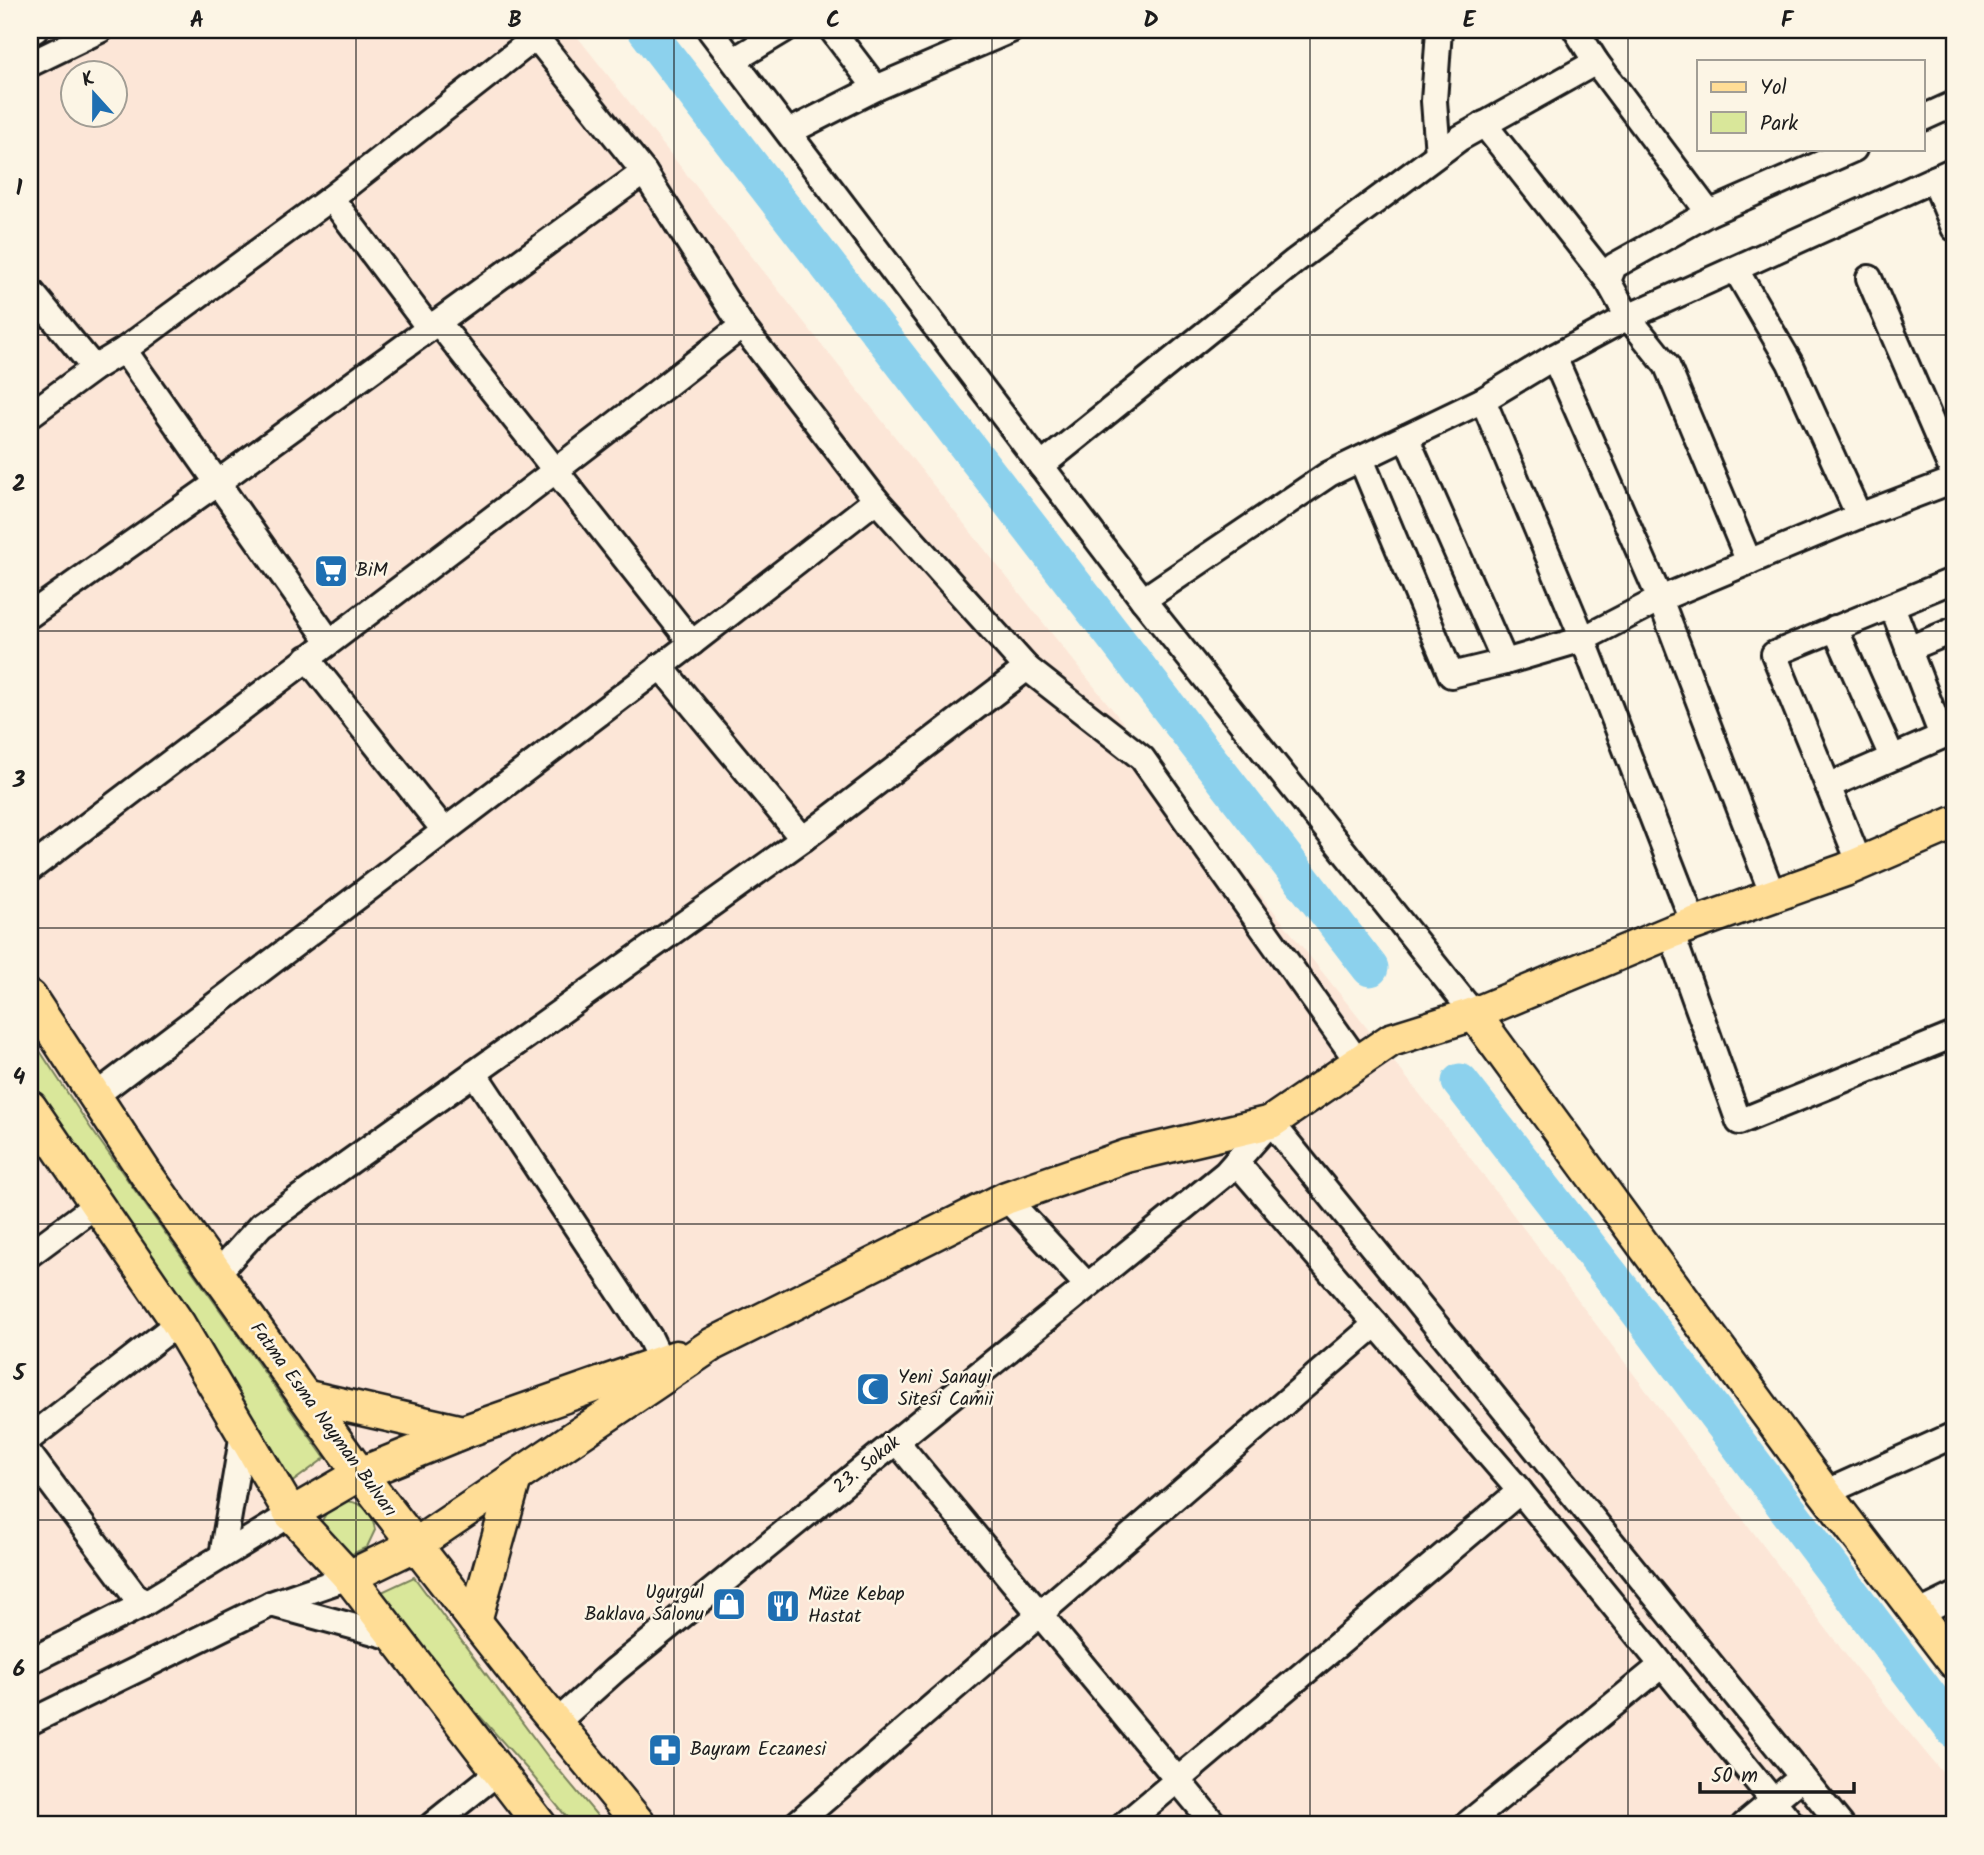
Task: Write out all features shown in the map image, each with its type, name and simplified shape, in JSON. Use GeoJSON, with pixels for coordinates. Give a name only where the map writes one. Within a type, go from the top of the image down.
{"type":"FeatureCollection","features":[{"type":"Feature","properties":{"kind":"main road"},"geometry":{"type":"LineString","coordinates":[[349,1577],[415,1545],[713,1344],[1006,1199],[1127,1156],[1271,1122],[1391,1040],[1474,1014],[1682,928],[1860,864],[1954,823]]}},
{"type":"Feature","properties":{"kind":"main road","name":"Fatma Esma Nayman Bulvarı"},"geometry":{"type":"LineString","coordinates":[[30,997],[146,1174],[360,1474],[640,1825]]}},
{"type":"Feature","properties":{"kind":"main road"},"geometry":{"type":"LineString","coordinates":[[1474,1014],[1825,1493],[1954,1662]]}},
{"type":"Feature","properties":{"kind":"main road"},"geometry":{"type":"LineString","coordinates":[[30,1107],[178,1323],[291,1514],[349,1577],[540,1825]]}},
{"type":"Feature","properties":{"kind":"main road"},"geometry":{"type":"LineString","coordinates":[[291,1514],[360,1474],[463,1432],[713,1344]]}},
{"type":"Feature","properties":{"kind":"main road"},"geometry":{"type":"LineString","coordinates":[[304,1396],[463,1432]]}},
{"type":"Feature","properties":{"kind":"main road"},"geometry":{"type":"LineString","coordinates":[[475,1620],[515,1478]]}},
{"type":"Feature","properties":{"kind":"street"},"geometry":{"type":"LineString","coordinates":[[30,64],[100,30]]}},
{"type":"Feature","properties":{"kind":"street"},"geometry":{"type":"LineString","coordinates":[[710,30],[1143,600],[1474,1014]]}},
{"type":"Feature","properties":{"kind":"street"},"geometry":{"type":"LineString","coordinates":[[734,60],[784,30]]}},
{"type":"Feature","properties":{"kind":"street"},"geometry":{"type":"LineString","coordinates":[[832,30],[876,88]]}},
{"type":"Feature","properties":{"kind":"street"},"geometry":{"type":"LineString","coordinates":[[789,132],[876,88],[1011,30]]}},
{"type":"Feature","properties":{"kind":"street"},"geometry":{"type":"LineString","coordinates":[[1438,154],[1434,101],[1439,30]]}},
{"type":"Feature","properties":{"kind":"street"},"geometry":{"type":"LineString","coordinates":[[1576,30],[1596,62],[1709,213]]}},
{"type":"Feature","properties":{"kind":"street"},"geometry":{"type":"LineString","coordinates":[[30,415],[124,350],[331,198],[533,33],[644,172],[742,326],[876,500],[1027,668],[1142,758],[1358,1062]]}},
{"type":"Feature","properties":{"kind":"street"},"geometry":{"type":"LineString","coordinates":[[1041,466],[1295,261],[1438,154],[1484,124],[1596,62]]}},
{"type":"Feature","properties":{"kind":"street"},"geometry":{"type":"LineString","coordinates":[[1924,118],[1954,104]]}},
{"type":"Feature","properties":{"kind":"street"},"geometry":{"type":"LineString","coordinates":[[1484,124],[1608,281],[1628,317],[1667,366],[1749,562]]}},
{"type":"Feature","properties":{"kind":"street"},"geometry":{"type":"LineString","coordinates":[[1608,281],[1615,266],[1709,213],[1852,150]]}},
{"type":"Feature","properties":{"kind":"street"},"geometry":{"type":"LineString","coordinates":[[30,615],[217,483],[644,172]]}},
{"type":"Feature","properties":{"kind":"street"},"geometry":{"type":"LineString","coordinates":[[1143,600],[1329,474],[1483,400],[1628,317],[1944,175],[1954,228]]}},
{"type":"Feature","properties":{"kind":"street"},"geometry":{"type":"LineString","coordinates":[[331,198],[556,472],[692,643]]}},
{"type":"Feature","properties":{"kind":"street"},"geometry":{"type":"LineString","coordinates":[[1736,270],[1790,363],[1859,516]]}},
{"type":"Feature","properties":{"kind":"street"},"geometry":{"type":"LineString","coordinates":[[1869,278],[1954,475]]}},
{"type":"Feature","properties":{"kind":"street"},"geometry":{"type":"LineString","coordinates":[[30,290],[94,369]]}},
{"type":"Feature","properties":{"kind":"street"},"geometry":{"type":"LineString","coordinates":[[30,869],[556,472],[742,326]]}},
{"type":"Feature","properties":{"kind":"street"},"geometry":{"type":"LineString","coordinates":[[124,350],[329,641]]}},
{"type":"Feature","properties":{"kind":"street"},"geometry":{"type":"LineString","coordinates":[[1554,357],[1660,599],[1773,896]]}},
{"type":"Feature","properties":{"kind":"street"},"geometry":{"type":"LineString","coordinates":[[1483,400],[1583,639],[1682,928],[1739,1122],[1954,1035]]}},
{"type":"Feature","properties":{"kind":"street"},"geometry":{"type":"LineString","coordinates":[[1406,437],[1505,662]]}},
{"type":"Feature","properties":{"kind":"street"},"geometry":{"type":"LineString","coordinates":[[1361,459],[1451,675],[1583,639],[1660,599],[1859,516],[1954,480]]}},
{"type":"Feature","properties":{"kind":"street"},"geometry":{"type":"LineString","coordinates":[[95,1096],[876,500]]}},
{"type":"Feature","properties":{"kind":"street"},"geometry":{"type":"LineString","coordinates":[[1860,864],[1774,654],[1954,580]]}},
{"type":"Feature","properties":{"kind":"street"},"geometry":{"type":"LineString","coordinates":[[1828,786],[1948,734],[1908,649],[1892,606]]}},
{"type":"Feature","properties":{"kind":"street"},"geometry":{"type":"LineString","coordinates":[[1835,628],[1892,757]]}},
{"type":"Feature","properties":{"kind":"street"},"geometry":{"type":"LineString","coordinates":[[1908,649],[1954,630]]}},
{"type":"Feature","properties":{"kind":"street"},"geometry":{"type":"LineString","coordinates":[[307,658],[444,830]]}},
{"type":"Feature","properties":{"kind":"street"},"geometry":{"type":"LineString","coordinates":[[660,666],[803,839]]}},
{"type":"Feature","properties":{"kind":"street"},"geometry":{"type":"LineString","coordinates":[[217,1274],[261,1225],[803,839],[1027,668]]}},
{"type":"Feature","properties":{"kind":"street"},"geometry":{"type":"LineString","coordinates":[[474,1073],[650,1338],[661,1361]]}},
{"type":"Feature","properties":{"kind":"street"},"geometry":{"type":"LineString","coordinates":[[1271,1122],[1802,1777],[1834,1823]]}},
{"type":"Feature","properties":{"kind":"street","name":"23. Sokak"},"geometry":{"type":"LineString","coordinates":[[556,1723],[615,1670],[1226,1173],[1271,1122]]}},
{"type":"Feature","properties":{"kind":"street"},"geometry":{"type":"LineString","coordinates":[[1236,1162],[1520,1491],[1793,1825]]}},
{"type":"Feature","properties":{"kind":"street"},"geometry":{"type":"LineString","coordinates":[[1006,1199],[1087,1285]]}},
{"type":"Feature","properties":{"kind":"street"},"geometry":{"type":"LineString","coordinates":[[30,1254],[96,1205]]}},
{"type":"Feature","properties":{"kind":"street"},"geometry":{"type":"LineString","coordinates":[[30,1438],[178,1323]]}},
{"type":"Feature","properties":{"kind":"street"},"geometry":{"type":"LineString","coordinates":[[794,1825],[1376,1324]]}},
{"type":"Feature","properties":{"kind":"street"},"geometry":{"type":"LineString","coordinates":[[222,1556],[243,1433]]}},
{"type":"Feature","properties":{"kind":"street"},"geometry":{"type":"LineString","coordinates":[[1825,1493],[1954,1435]]}},
{"type":"Feature","properties":{"kind":"street"},"geometry":{"type":"LineString","coordinates":[[896,1441],[1215,1825]]}},
{"type":"Feature","properties":{"kind":"street"},"geometry":{"type":"LineString","coordinates":[[30,1455],[142,1605]]}},
{"type":"Feature","properties":{"kind":"street"},"geometry":{"type":"LineString","coordinates":[[1124,1825],[1520,1491]]}},
{"type":"Feature","properties":{"kind":"street"},"geometry":{"type":"LineString","coordinates":[[30,1661],[142,1605],[291,1514]]}},
{"type":"Feature","properties":{"kind":"street"},"geometry":{"type":"LineString","coordinates":[[30,1722],[271,1604],[349,1577]]}},
{"type":"Feature","properties":{"kind":"street"},"geometry":{"type":"LineString","coordinates":[[1917,1614],[1954,1596]]}},
{"type":"Feature","properties":{"kind":"street"},"geometry":{"type":"LineString","coordinates":[[271,1604],[396,1638]]}},
{"type":"Feature","properties":{"kind":"street"},"geometry":{"type":"LineString","coordinates":[[1466,1825],[1662,1665]]}},
{"type":"Feature","properties":{"kind":"street"},"geometry":{"type":"LineString","coordinates":[[432,1825],[498,1772]]}},
{"type":"Feature","properties":{"kind":"street"},"geometry":{"type":"LineString","coordinates":[[1744,1825],[1802,1777]]}},
{"type":"Feature","properties":{"kind":"shaded area"},"geometry":{"type":"Polygon","coordinates":[[[30,30],[572,30],[1462,1147],[1855,1667],[1954,1787],[1954,1825],[30,1825],[30,30]]]}},
{"type":"Feature","properties":{"kind":"green space"},"geometry":{"type":"Polygon","coordinates":[[[30,1036],[90,1127],[325,1458],[287,1486],[30,1081],[30,1036]]]}},
{"type":"Feature","properties":{"kind":"green space"},"geometry":{"type":"Polygon","coordinates":[[[348,1501],[367,1510],[375,1530],[367,1547],[350,1555],[320,1528],[330,1510],[348,1501]]]}},
{"type":"Feature","properties":{"kind":"green space"},"geometry":{"type":"Polygon","coordinates":[[[414,1577],[548,1757],[605,1825],[573,1825],[527,1769],[373,1596],[414,1577]]]}},
{"type":"Feature","properties":{"kind":"waterway"},"geometry":{"type":"LineString","coordinates":[[646,30],[1370,968]]}},
{"type":"Feature","properties":{"kind":"waterway"},"geometry":{"type":"LineString","coordinates":[[1460,1082],[1626,1295],[1954,1730]]}},
{"type":"Feature","properties":{"kind":"place","name":"BiM"},"geometry":{"type":"Point","coordinates":[331,571]}},
{"type":"Feature","properties":{"kind":"place","name":"Yeni Sanayi Sitesi Camii"},"geometry":{"type":"Point","coordinates":[873,1389]}},
{"type":"Feature","properties":{"kind":"place","name":"Ugurgul Baklava Salonu"},"geometry":{"type":"Point","coordinates":[729,1604]}},
{"type":"Feature","properties":{"kind":"place","name":"Müze Kebap Hastat"},"geometry":{"type":"Point","coordinates":[783,1606]}},
{"type":"Feature","properties":{"kind":"place","name":"Bayram Eczanesi"},"geometry":{"type":"Point","coordinates":[665,1750]}}]}
